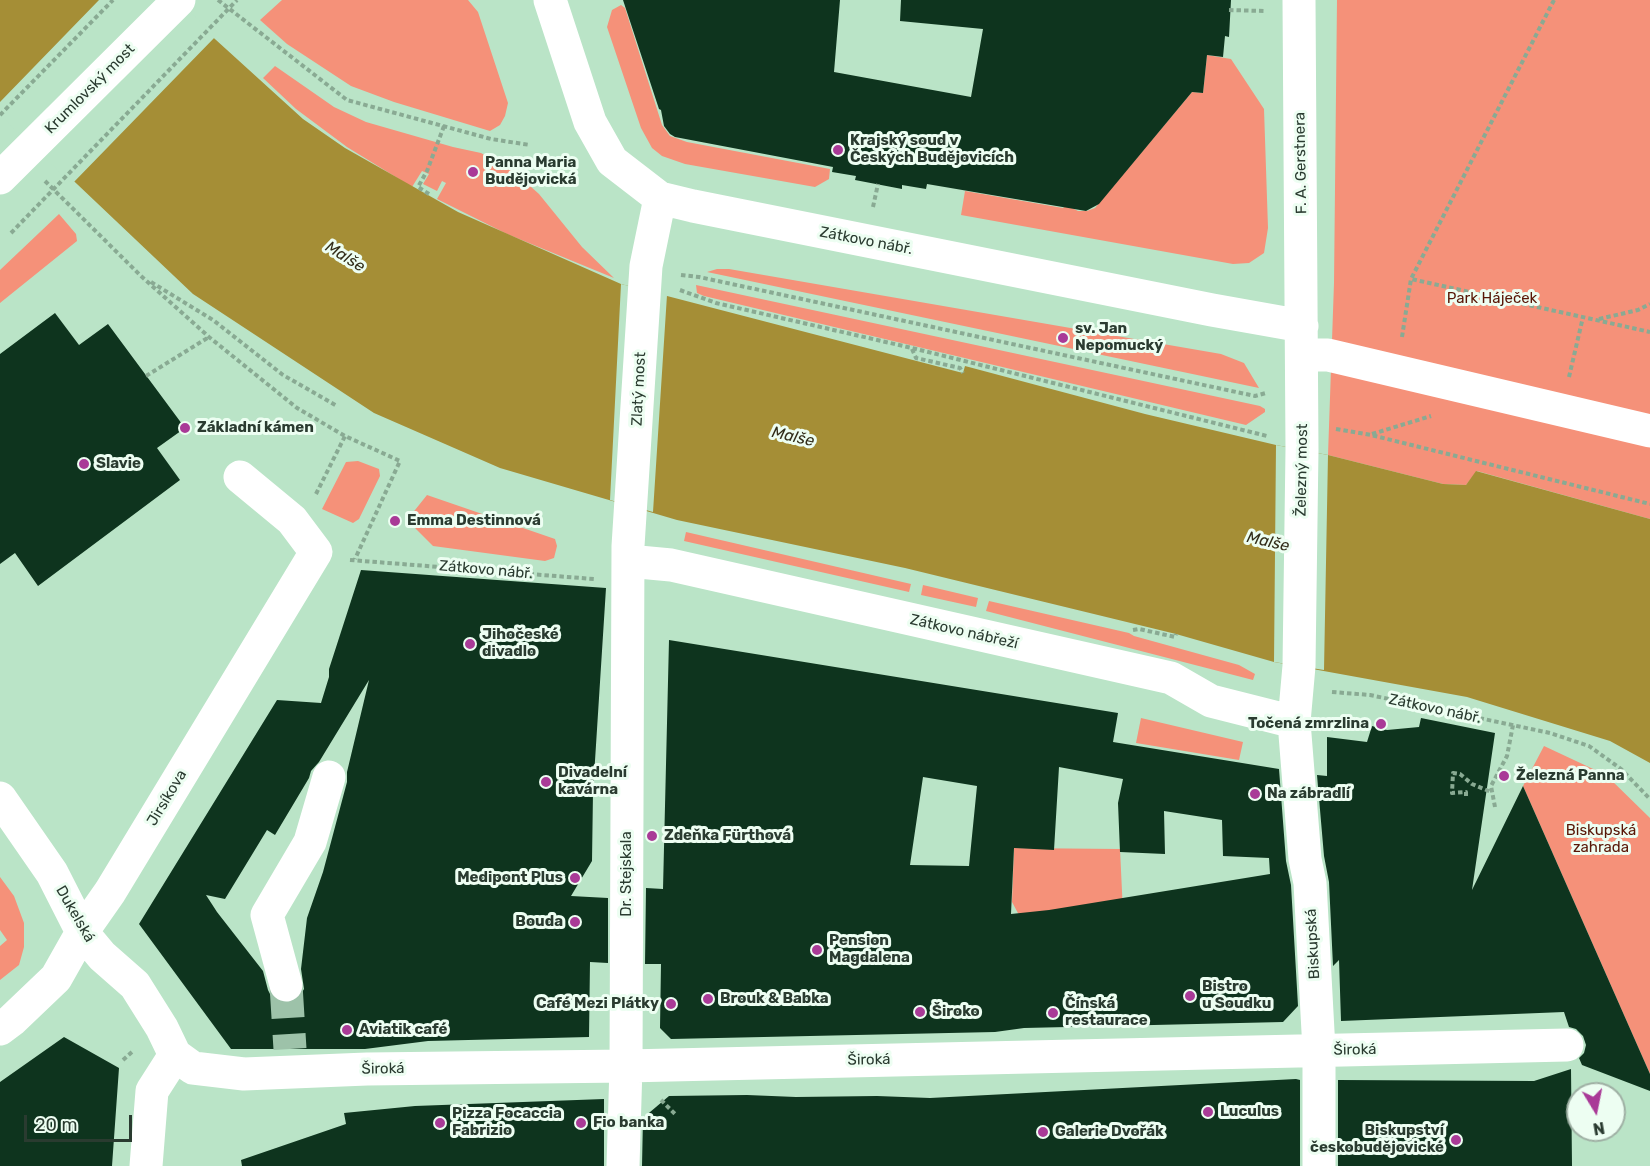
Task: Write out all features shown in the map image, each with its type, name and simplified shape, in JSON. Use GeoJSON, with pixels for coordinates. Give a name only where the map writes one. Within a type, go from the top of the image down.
{"type":"FeatureCollection","features":[{"type":"Feature","properties":{"kind":"street","name":"Krumlovský most"},"geometry":{"type":"LineString","coordinates":[[0,178],[179,0]]}},
{"type":"Feature","properties":{"kind":"street","name":"Zátkovo nábř."},"geometry":{"type":"LineString","coordinates":[[550,0],[590,122],[612,161],[660,198],[705,209],[1212,310],[1302,340],[1328,355],[1650,432]]}},
{"type":"Feature","properties":{"kind":"street","name":"F. A. Gerstnera"},"geometry":{"type":"LineString","coordinates":[[1285,6],[1302,340]]}},
{"type":"Feature","properties":{"kind":"street","name":"Zlatý most"},"geometry":{"type":"LineString","coordinates":[[619,574],[632,506],[646,266],[660,198]]}},
{"type":"Feature","properties":{"kind":"street","name":"Železný most"},"geometry":{"type":"LineString","coordinates":[[1294,722],[1299,666],[1302,340]]}},
{"type":"Feature","properties":{"kind":"street","name":"Jirsíkova"},"geometry":{"type":"LineString","coordinates":[[0,1029],[56,978],[316,552],[292,520],[240,477]]}},
{"type":"Feature","properties":{"kind":"street","name":"Zátkovo nábřeží"},"geometry":{"type":"LineString","coordinates":[[619,574],[671,565],[1171,678],[1211,701],[1294,722]]}},
{"type":"Feature","properties":{"kind":"street","name":"Dr. Stejskala"},"geometry":{"type":"LineString","coordinates":[[619,574],[626,1066],[623,1166]]}},
{"type":"Feature","properties":{"kind":"street","name":"Biskupská"},"geometry":{"type":"LineString","coordinates":[[1294,722],[1305,859],[1310,883],[1319,1050],[1319,1166]]}},
{"type":"Feature","properties":{"kind":"street"},"geometry":{"type":"LineString","coordinates":[[286,985],[267,915],[310,842],[329,777]]}},
{"type":"Feature","properties":{"kind":"street","name":"Dukelská"},"geometry":{"type":"LineString","coordinates":[[0,798],[52,873],[82,932],[102,956],[135,985],[162,1028],[175,1056]]}},
{"type":"Feature","properties":{"kind":"street","name":"Široká"},"geometry":{"type":"LineString","coordinates":[[175,1056],[193,1068],[244,1074],[291,1060],[374,1069],[626,1066],[1568,1045]]}},
{"type":"Feature","properties":{"kind":"street"},"geometry":{"type":"LineString","coordinates":[[146,1166],[152,1091],[175,1056]]}},
{"type":"Feature","properties":{"kind":"path"},"geometry":{"type":"LineString","coordinates":[[0,115],[113,0]]}},
{"type":"Feature","properties":{"kind":"path"},"geometry":{"type":"LineString","coordinates":[[218,0],[346,100],[491,139],[530,144]]}},
{"type":"Feature","properties":{"kind":"path"},"geometry":{"type":"LineString","coordinates":[[11,233],[237,0]]}},
{"type":"Feature","properties":{"kind":"path"},"geometry":{"type":"LineString","coordinates":[[1406,314],[1411,279],[1554,0]]}},
{"type":"Feature","properties":{"kind":"path"},"geometry":{"type":"LineString","coordinates":[[1229,10],[1285,6]]}},
{"type":"Feature","properties":{"kind":"path"},"geometry":{"type":"LineString","coordinates":[[429,194],[418,187],[427,171],[444,126]]}},
{"type":"Feature","properties":{"kind":"path"},"geometry":{"type":"LineString","coordinates":[[876,195],[878,184]]}},
{"type":"Feature","properties":{"kind":"path"},"geometry":{"type":"LineString","coordinates":[[62,196],[141,276],[209,337],[297,408],[345,436],[315,497]]}},
{"type":"Feature","properties":{"kind":"path"},"geometry":{"type":"LineString","coordinates":[[675,274],[699,277],[1255,396]]}},
{"type":"Feature","properties":{"kind":"path"},"geometry":{"type":"LineString","coordinates":[[141,276],[213,320],[283,375],[337,406]]}},
{"type":"Feature","properties":{"kind":"path"},"geometry":{"type":"LineString","coordinates":[[1411,279],[1650,332]]}},
{"type":"Feature","properties":{"kind":"path"},"geometry":{"type":"LineString","coordinates":[[676,288],[716,303],[912,348],[1254,434],[1271,436]]}},
{"type":"Feature","properties":{"kind":"path"},"geometry":{"type":"LineString","coordinates":[[1595,320],[1638,310],[1650,304]]}},
{"type":"Feature","properties":{"kind":"path"},"geometry":{"type":"LineString","coordinates":[[1575,352],[1583,317]]}},
{"type":"Feature","properties":{"kind":"path"},"geometry":{"type":"LineString","coordinates":[[146,376],[209,337]]}},
{"type":"Feature","properties":{"kind":"path"},"geometry":{"type":"LineString","coordinates":[[912,348],[916,358],[960,368],[963,373]]}},
{"type":"Feature","properties":{"kind":"path"},"geometry":{"type":"LineString","coordinates":[[1329,428],[1371,435],[1650,504]]}},
{"type":"Feature","properties":{"kind":"path","name":"Zátkovo nábř."},"geometry":{"type":"LineString","coordinates":[[345,436],[400,461],[355,559],[619,574]]}},
{"type":"Feature","properties":{"kind":"path"},"geometry":{"type":"LineString","coordinates":[[1133,630],[1139,629],[1174,637],[1176,634]]}},
{"type":"Feature","properties":{"kind":"path","name":"Zátkovo nábř."},"geometry":{"type":"LineString","coordinates":[[1322,691],[1370,695],[1550,733],[1588,746],[1621,769],[1650,799]]}},
{"type":"Feature","properties":{"kind":"path"},"geometry":{"type":"LineString","coordinates":[[1494,807],[1491,786],[1507,756],[1513,725]]}},
{"type":"Feature","properties":{"kind":"path"},"geometry":{"type":"LineString","coordinates":[[1466,796],[1466,792],[1452,793],[1453,773],[1460,774],[1472,784],[1492,792]]}},
{"type":"Feature","properties":{"kind":"path"},"geometry":{"type":"LineString","coordinates":[[663,1102],[675,1114]]}},
{"type":"Feature","properties":{"kind":"green space"},"geometry":{"type":"Polygon","coordinates":[[[282,0],[468,0],[478,12],[508,103],[505,116],[500,125],[490,131],[394,102],[351,86],[287,44],[260,20],[282,0]]]}},
{"type":"Feature","properties":{"kind":"green space","name":"Park Háječek"},"geometry":{"type":"Polygon","coordinates":[[[1337,0],[1650,0],[1650,519],[1477,471],[1466,485],[1443,484],[1328,455],[1334,283],[1337,0]]]}},
{"type":"Feature","properties":{"kind":"green space"},"geometry":{"type":"Polygon","coordinates":[[[621,5],[625,8],[662,125],[670,136],[687,142],[830,169],[829,179],[815,187],[685,164],[662,156],[652,148],[641,128],[607,27],[612,10],[621,5]]]}},
{"type":"Feature","properties":{"kind":"green space"},"geometry":{"type":"Polygon","coordinates":[[[1207,55],[1231,59],[1264,109],[1268,228],[1264,253],[1249,263],[1233,264],[961,215],[965,191],[1063,208],[1066,205],[1078,211],[1095,208],[1192,92],[1203,93],[1207,55]]]}},
{"type":"Feature","properties":{"kind":"green space"},"geometry":{"type":"Polygon","coordinates":[[[275,66],[334,107],[366,122],[481,153],[512,170],[539,194],[582,247],[614,278],[507,234],[437,199],[446,183],[442,181],[437,191],[423,184],[429,174],[422,171],[412,187],[347,147],[296,109],[263,78],[275,66]]]}},
{"type":"Feature","properties":{"kind":"green space"},"geometry":{"type":"Polygon","coordinates":[[[59,214],[76,234],[77,241],[0,303],[0,270],[59,214]]]}},
{"type":"Feature","properties":{"kind":"green space"},"geometry":{"type":"Polygon","coordinates":[[[729,269],[1221,354],[1244,363],[1259,388],[707,272],[729,269]]]}},
{"type":"Feature","properties":{"kind":"green space"},"geometry":{"type":"Polygon","coordinates":[[[696,285],[1260,406],[1265,409],[1265,412],[1246,425],[704,296],[697,293],[696,285]]]}},
{"type":"Feature","properties":{"kind":"green space"},"geometry":{"type":"Polygon","coordinates":[[[358,461],[379,469],[380,476],[359,519],[353,523],[322,509],[346,462],[358,461]]]}},
{"type":"Feature","properties":{"kind":"green space"},"geometry":{"type":"Polygon","coordinates":[[[427,495],[555,539],[557,546],[554,558],[545,561],[433,546],[407,520],[427,495]]]}},
{"type":"Feature","properties":{"kind":"green space"},"geometry":{"type":"Polygon","coordinates":[[[686,532],[911,584],[909,592],[684,541],[686,532]]]}},
{"type":"Feature","properties":{"kind":"green space"},"geometry":{"type":"Polygon","coordinates":[[[923,585],[978,598],[976,607],[921,595],[923,585]]]}},
{"type":"Feature","properties":{"kind":"green space"},"geometry":{"type":"Polygon","coordinates":[[[989,601],[1129,633],[1239,665],[1255,674],[1253,680],[986,611],[989,601]]]}},
{"type":"Feature","properties":{"kind":"green space"},"geometry":{"type":"Polygon","coordinates":[[[1141,718],[1243,742],[1239,760],[1136,743],[1141,718]]]}},
{"type":"Feature","properties":{"kind":"green space","name":"Biskupská zahrada"},"geometry":{"type":"Polygon","coordinates":[[[1544,746],[1606,775],[1650,818],[1650,1074],[1523,786],[1544,746]]]}},
{"type":"Feature","properties":{"kind":"green space"},"geometry":{"type":"Polygon","coordinates":[[[1014,848],[1120,849],[1125,955],[1019,915],[1012,902],[1014,848]]]}},
{"type":"Feature","properties":{"kind":"green space"},"geometry":{"type":"Polygon","coordinates":[[[0,877],[14,896],[24,923],[24,947],[19,965],[0,980],[0,946],[7,940],[0,930],[0,877]]]}},
{"type":"Feature","properties":{"kind":"water","name":"Malše"},"geometry":{"type":"Polygon","coordinates":[[[0,0],[172,0],[303,119],[345,148],[458,212],[621,284],[963,373],[965,366],[1145,414],[1328,455],[1443,484],[1466,485],[1476,471],[1650,519],[1650,763],[1610,741],[1467,697],[1274,662],[1176,634],[905,568],[677,520],[500,468],[374,413],[193,294],[0,111],[0,0]]]}},
{"type":"Feature","properties":{"kind":"pier"},"geometry":{"type":"Polygon","coordinates":[[[99,0],[177,0],[216,36],[72,184],[0,115],[0,102],[99,0]]]}},
{"type":"Feature","properties":{"kind":"pier"},"geometry":{"type":"Polygon","coordinates":[[[621,284],[667,295],[653,512],[610,500],[621,284]]]}},
{"type":"Feature","properties":{"kind":"pier"},"geometry":{"type":"Polygon","coordinates":[[[1276,445],[1328,455],[1324,670],[1274,662],[1276,445]]]}},
{"type":"Feature","properties":{"kind":"building"},"geometry":{"type":"Polygon","coordinates":[[[623,0],[840,0],[834,72],[971,97],[983,29],[900,21],[901,0],[1231,0],[1229,37],[1225,36],[1223,57],[1207,55],[1203,93],[1192,92],[1099,204],[1086,211],[927,184],[926,189],[902,185],[902,189],[855,180],[856,176],[832,172],[833,167],[675,137],[664,126],[661,110],[623,0]]]}},
{"type":"Feature","properties":{"kind":"building","name":"Slavie"},"geometry":{"type":"Polygon","coordinates":[[[55,313],[79,345],[108,324],[185,428],[157,448],[180,480],[38,586],[15,553],[0,564],[0,354],[55,313]]]}},
{"type":"Feature","properties":{"kind":"building"},"geometry":{"type":"Polygon","coordinates":[[[361,570],[606,588],[593,792],[592,861],[571,896],[608,898],[608,963],[590,962],[589,1037],[428,1041],[365,1049],[231,1049],[139,924],[277,700],[321,703],[329,677],[329,669],[361,570]],[[369,680],[319,762],[311,771],[275,835],[267,830],[225,899],[206,895],[263,971],[272,998],[281,1003],[287,1003],[296,1016],[298,999],[304,989],[301,969],[307,918],[323,872],[347,782],[347,772],[369,680]]]}},
{"type":"Feature","properties":{"kind":"building"},"geometry":{"type":"Polygon","coordinates":[[[669,640],[1118,713],[1113,742],[1279,769],[1286,861],[1291,885],[1298,1006],[1283,1022],[1024,1028],[995,1032],[671,1039],[660,1028],[661,964],[645,964],[646,888],[663,889],[669,640]],[[1059,767],[1054,850],[1014,848],[1011,914],[1049,910],[1270,874],[1269,858],[1223,856],[1222,820],[1164,811],[1165,854],[1120,852],[1118,803],[1123,779],[1059,767]],[[923,777],[910,865],[969,866],[977,786],[923,777]]]}},
{"type":"Feature","properties":{"kind":"building"},"geometry":{"type":"Polygon","coordinates":[[[1421,718],[1495,733],[1472,890],[1523,786],[1650,1074],[1650,1091],[1582,1065],[1579,1058],[1584,1053],[1586,1045],[1583,1036],[1576,1029],[1569,1027],[1564,1012],[1341,1021],[1339,960],[1333,966],[1329,882],[1324,856],[1317,775],[1327,776],[1327,737],[1367,742],[1372,726],[1387,730],[1419,727],[1421,718]]]}},
{"type":"Feature","properties":{"kind":"building"},"geometry":{"type":"Polygon","coordinates":[[[64,1037],[119,1068],[112,1166],[0,1166],[0,1082],[64,1037]]]}},
{"type":"Feature","properties":{"kind":"building","name":"Biskupství českobudějovické"},"geometry":{"type":"Polygon","coordinates":[[[1571,1069],[1571,1082],[1566,1082],[1566,1142],[1572,1142],[1572,1166],[1338,1166],[1338,1080],[1534,1081],[1571,1069]]]}},
{"type":"Feature","properties":{"kind":"building"},"geometry":{"type":"Polygon","coordinates":[[[1300,1080],[1300,1166],[642,1166],[643,1118],[669,1096],[930,1098],[1300,1080]]]}},
{"type":"Feature","properties":{"kind":"building"},"geometry":{"type":"Polygon","coordinates":[[[604,1099],[604,1166],[242,1166],[241,1160],[346,1124],[344,1113],[415,1106],[604,1099]]]}},
{"type":"Feature","properties":{"kind":"tunnel"},"geometry":{"type":"LineString","coordinates":[[286,985],[290,1049]]}},
{"type":"Feature","properties":{"kind":"place","name":"Krajský soud v Českých Budějovicích"},"geometry":{"type":"Point","coordinates":[838,150]}},
{"type":"Feature","properties":{"kind":"place","name":"Panna Maria Budějovická"},"geometry":{"type":"Point","coordinates":[473,172]}},
{"type":"Feature","properties":{"kind":"place","name":"sv. Jan Nepomucký"},"geometry":{"type":"Point","coordinates":[1063,338]}},
{"type":"Feature","properties":{"kind":"place","name":"Základní kámen"},"geometry":{"type":"Point","coordinates":[185,428]}},
{"type":"Feature","properties":{"kind":"place","name":"Slavie"},"geometry":{"type":"Point","coordinates":[84,464]}},
{"type":"Feature","properties":{"kind":"place","name":"Emma Destinnová"},"geometry":{"type":"Point","coordinates":[395,521]}},
{"type":"Feature","properties":{"kind":"place","name":"Jihočeské divadlo"},"geometry":{"type":"Point","coordinates":[470,644]}},
{"type":"Feature","properties":{"kind":"place","name":"Točená zmrzlina"},"geometry":{"type":"Point","coordinates":[1381,724]}},
{"type":"Feature","properties":{"kind":"place","name":"Železná Panna"},"geometry":{"type":"Point","coordinates":[1504,776]}},
{"type":"Feature","properties":{"kind":"place","name":"Divadelní kavárna"},"geometry":{"type":"Point","coordinates":[546,782]}},
{"type":"Feature","properties":{"kind":"place","name":"Na zábradlí"},"geometry":{"type":"Point","coordinates":[1255,794]}},
{"type":"Feature","properties":{"kind":"place","name":"Zdeňka Fürthová"},"geometry":{"type":"Point","coordinates":[652,836]}},
{"type":"Feature","properties":{"kind":"place","name":"Medipont Plus"},"geometry":{"type":"Point","coordinates":[575,878]}},
{"type":"Feature","properties":{"kind":"place","name":"Bouda"},"geometry":{"type":"Point","coordinates":[575,922]}},
{"type":"Feature","properties":{"kind":"place","name":"Pension Magdalena"},"geometry":{"type":"Point","coordinates":[817,950]}},
{"type":"Feature","properties":{"kind":"place","name":"Bistro u Soudku"},"geometry":{"type":"Point","coordinates":[1190,996]}},
{"type":"Feature","properties":{"kind":"place","name":"Brouk & Babka"},"geometry":{"type":"Point","coordinates":[708,999]}},
{"type":"Feature","properties":{"kind":"place","name":"Café Mezi Plátky"},"geometry":{"type":"Point","coordinates":[671,1004]}},
{"type":"Feature","properties":{"kind":"place","name":"Široko"},"geometry":{"type":"Point","coordinates":[920,1012]}},
{"type":"Feature","properties":{"kind":"place","name":"Čínská restaurace"},"geometry":{"type":"Point","coordinates":[1053,1013]}},
{"type":"Feature","properties":{"kind":"place","name":"Aviatik café"},"geometry":{"type":"Point","coordinates":[347,1030]}},
{"type":"Feature","properties":{"kind":"place","name":"Luculus"},"geometry":{"type":"Point","coordinates":[1208,1112]}},
{"type":"Feature","properties":{"kind":"place","name":"Pizza Focaccia Fabrizio"},"geometry":{"type":"Point","coordinates":[440,1123]}},
{"type":"Feature","properties":{"kind":"place","name":"Fio banka"},"geometry":{"type":"Point","coordinates":[581,1123]}},
{"type":"Feature","properties":{"kind":"place","name":"Galerie Dvořák"},"geometry":{"type":"Point","coordinates":[1043,1132]}},
{"type":"Feature","properties":{"kind":"place","name":"Biskupství českobudějovické"},"geometry":{"type":"Point","coordinates":[1456,1140]}}]}
